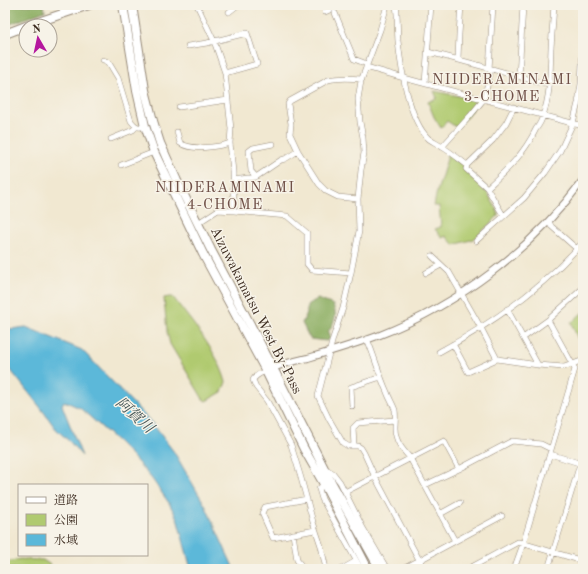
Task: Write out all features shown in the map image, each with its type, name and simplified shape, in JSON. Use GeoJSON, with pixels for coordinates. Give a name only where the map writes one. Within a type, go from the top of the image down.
{"type":"FeatureCollection","features":[{"type":"Feature","properties":{"kind":"highway"},"geometry":{"type":"LineString","coordinates":[[58,15],[77,5]]}},
{"type":"Feature","properties":{"kind":"highway"},"geometry":{"type":"LineString","coordinates":[[49,18],[89,5]]}},
{"type":"Feature","properties":{"kind":"highway","name":"Aizuwakamatsu West By-Pass"},"geometry":{"type":"LineString","coordinates":[[123,5],[137,91],[145,126],[154,152],[203,254],[269,369],[380,569]]}},
{"type":"Feature","properties":{"kind":"highway","name":"Aizuwakamatsu West By-Pass"},"geometry":{"type":"LineString","coordinates":[[132,5],[145,90],[160,143],[174,175],[269,369],[304,449],[368,569]]}},
{"type":"Feature","properties":{"kind":"highway"},"geometry":{"type":"LineString","coordinates":[[5,34],[18,29]]}},
{"type":"Feature","properties":{"kind":"street"},"geometry":{"type":"LineString","coordinates":[[197,5],[214,41],[225,73],[231,129],[230,143],[234,180],[234,211]]}},
{"type":"Feature","properties":{"kind":"street"},"geometry":{"type":"LineString","coordinates":[[229,12],[238,5]]}},
{"type":"Feature","properties":{"kind":"street"},"geometry":{"type":"LineString","coordinates":[[325,12],[341,5]]}},
{"type":"Feature","properties":{"kind":"street"},"geometry":{"type":"LineString","coordinates":[[387,5],[380,30],[362,79],[358,99],[364,153],[358,199],[359,231],[343,308],[329,352],[318,396],[342,443],[348,446],[358,446],[360,448],[424,569]]}},
{"type":"Feature","properties":{"kind":"street"},"geometry":{"type":"LineString","coordinates":[[396,5],[401,67],[411,107],[419,126],[430,140],[467,165],[466,169],[487,188],[504,215]]}},
{"type":"Feature","properties":{"kind":"street"},"geometry":{"type":"LineString","coordinates":[[425,83],[431,5]]}},
{"type":"Feature","properties":{"kind":"street"},"geometry":{"type":"LineString","coordinates":[[458,59],[461,5]]}},
{"type":"Feature","properties":{"kind":"street"},"geometry":{"type":"LineString","coordinates":[[442,147],[484,99],[490,69],[493,5]]}},
{"type":"Feature","properties":{"kind":"street"},"geometry":{"type":"LineString","coordinates":[[519,77],[523,5]]}},
{"type":"Feature","properties":{"kind":"street"},"geometry":{"type":"LineString","coordinates":[[487,188],[512,166],[532,138],[544,115],[548,98],[551,69],[554,5]]}},
{"type":"Feature","properties":{"kind":"street"},"geometry":{"type":"LineString","coordinates":[[335,13],[354,59],[367,65],[404,78],[583,126]]}},
{"type":"Feature","properties":{"kind":"street"},"geometry":{"type":"LineString","coordinates":[[188,46],[247,33],[257,64],[225,73]]}},
{"type":"Feature","properties":{"kind":"street"},"geometry":{"type":"LineString","coordinates":[[476,241],[524,198],[545,173],[560,151],[573,123],[579,94],[583,43]]}},
{"type":"Feature","properties":{"kind":"street"},"geometry":{"type":"LineString","coordinates":[[428,52],[549,85]]}},
{"type":"Feature","properties":{"kind":"street"},"geometry":{"type":"LineString","coordinates":[[103,60],[109,63],[118,78],[131,121],[138,128],[145,126]]}},
{"type":"Feature","properties":{"kind":"street"},"geometry":{"type":"LineString","coordinates":[[358,199],[338,197],[326,191],[318,182],[298,151],[290,134],[291,124],[288,103],[328,80],[346,78],[362,79]]}},
{"type":"Feature","properties":{"kind":"street"},"geometry":{"type":"LineString","coordinates":[[179,107],[228,100]]}},
{"type":"Feature","properties":{"kind":"street"},"geometry":{"type":"LineString","coordinates":[[467,165],[493,140],[506,123],[514,107]]}},
{"type":"Feature","properties":{"kind":"street"},"geometry":{"type":"LineString","coordinates":[[111,139],[133,130],[136,126]]}},
{"type":"Feature","properties":{"kind":"street"},"geometry":{"type":"LineString","coordinates":[[177,132],[180,143],[184,145],[207,147],[230,143]]}},
{"type":"Feature","properties":{"kind":"street"},"geometry":{"type":"LineString","coordinates":[[256,177],[251,171],[249,151],[253,148],[273,144]]}},
{"type":"Feature","properties":{"kind":"street"},"geometry":{"type":"LineString","coordinates":[[234,180],[256,177],[281,160],[298,151]]}},
{"type":"Feature","properties":{"kind":"street"},"geometry":{"type":"LineString","coordinates":[[121,165],[154,152]]}},
{"type":"Feature","properties":{"kind":"street"},"geometry":{"type":"LineString","coordinates":[[326,569],[321,546],[290,445],[267,401],[256,387],[253,380],[255,376],[269,369],[329,352],[367,339],[413,320],[461,294],[506,261],[522,247],[549,221],[568,200],[583,180]]}},
{"type":"Feature","properties":{"kind":"street"},"geometry":{"type":"LineString","coordinates":[[198,223],[218,210],[287,216],[307,233],[307,264],[312,270],[351,273]]}},
{"type":"Feature","properties":{"kind":"street"},"geometry":{"type":"LineString","coordinates":[[549,221],[551,226],[577,249]]}},
{"type":"Feature","properties":{"kind":"street"},"geometry":{"type":"LineString","coordinates":[[439,352],[481,328],[507,309],[540,284],[566,261],[582,244]]}},
{"type":"Feature","properties":{"kind":"street"},"geometry":{"type":"LineString","coordinates":[[432,256],[449,272],[497,358]]}},
{"type":"Feature","properties":{"kind":"street"},"geometry":{"type":"LineString","coordinates":[[426,273],[441,264]]}},
{"type":"Feature","properties":{"kind":"street"},"geometry":{"type":"LineString","coordinates":[[523,338],[548,320],[583,288]]}},
{"type":"Feature","properties":{"kind":"street"},"geometry":{"type":"LineString","coordinates":[[507,309],[538,365]]}},
{"type":"Feature","properties":{"kind":"street"},"geometry":{"type":"LineString","coordinates":[[514,569],[551,451],[574,369],[548,320]]}},
{"type":"Feature","properties":{"kind":"street"},"geometry":{"type":"LineString","coordinates":[[367,339],[394,409],[395,437],[397,442],[410,458],[455,541]]}},
{"type":"Feature","properties":{"kind":"street"},"geometry":{"type":"LineString","coordinates":[[453,344],[468,372],[497,358],[538,365],[564,366],[583,362]]}},
{"type":"Feature","properties":{"kind":"street"},"geometry":{"type":"LineString","coordinates":[[352,406],[351,387],[381,376]]}},
{"type":"Feature","properties":{"kind":"street"},"geometry":{"type":"LineString","coordinates":[[354,446],[353,428],[358,423],[395,420]]}},
{"type":"Feature","properties":{"kind":"street"},"geometry":{"type":"LineString","coordinates":[[345,492],[444,441],[459,469]]}},
{"type":"Feature","properties":{"kind":"street"},"geometry":{"type":"LineString","coordinates":[[425,485],[512,441],[541,444],[551,451],[582,464]]}},
{"type":"Feature","properties":{"kind":"street"},"geometry":{"type":"LineString","coordinates":[[548,569],[582,464],[583,454]]}},
{"type":"Feature","properties":{"kind":"street"},"geometry":{"type":"LineString","coordinates":[[323,467],[333,473],[340,482],[386,569]]}},
{"type":"Feature","properties":{"kind":"street"},"geometry":{"type":"LineString","coordinates":[[324,484],[319,489],[322,499],[361,569]]}},
{"type":"Feature","properties":{"kind":"street"},"geometry":{"type":"LineString","coordinates":[[307,499],[265,507],[262,513],[272,538],[315,530]]}},
{"type":"Feature","properties":{"kind":"street"},"geometry":{"type":"LineString","coordinates":[[440,514],[460,503]]}},
{"type":"Feature","properties":{"kind":"street"},"geometry":{"type":"LineString","coordinates":[[403,569],[502,516]]}},
{"type":"Feature","properties":{"kind":"street"},"geometry":{"type":"LineString","coordinates":[[293,534],[297,560],[304,569]]}},
{"type":"Feature","properties":{"kind":"street"},"geometry":{"type":"LineString","coordinates":[[468,569],[518,542],[583,561],[581,569]]}},
{"type":"Feature","properties":{"kind":"street"},"geometry":{"type":"LineString","coordinates":[[342,569],[356,561]]}},
{"type":"Feature","properties":{"kind":"green space"},"geometry":{"type":"Polygon","coordinates":[[[5,5],[44,5],[45,11],[26,18],[18,18],[18,21],[5,26],[5,5]]]}},
{"type":"Feature","properties":{"kind":"green space"},"geometry":{"type":"Polygon","coordinates":[[[434,91],[478,100],[459,125],[456,127],[447,121],[441,128],[434,117],[428,102],[437,98],[434,91]]]}},
{"type":"Feature","properties":{"kind":"green space"},"geometry":{"type":"Polygon","coordinates":[[[447,153],[463,165],[464,169],[485,188],[498,212],[498,216],[474,239],[454,245],[446,236],[442,238],[435,229],[441,227],[439,206],[434,206],[447,159],[447,153]]]}},
{"type":"Feature","properties":{"kind":"green space"},"geometry":{"type":"Polygon","coordinates":[[[173,297],[203,337],[222,370],[226,382],[222,392],[206,401],[203,399],[170,344],[167,332],[164,298],[173,297]]]}},
{"type":"Feature","properties":{"kind":"green space"},"geometry":{"type":"Polygon","coordinates":[[[318,299],[333,305],[335,313],[335,319],[328,332],[330,339],[327,341],[310,339],[302,323],[307,313],[308,304],[318,299]]]}},
{"type":"Feature","properties":{"kind":"green space"},"geometry":{"type":"Polygon","coordinates":[[[583,312],[583,342],[579,341],[571,323],[583,312]]]}},
{"type":"Feature","properties":{"kind":"green space"},"geometry":{"type":"Polygon","coordinates":[[[19,559],[43,560],[56,569],[5,569],[5,563],[19,559]]]}},
{"type":"Feature","properties":{"kind":"water","name":"阿賀川"},"geometry":{"type":"Polygon","coordinates":[[[5,324],[11,329],[26,327],[82,350],[152,423],[174,452],[205,505],[234,569],[191,569],[177,518],[169,503],[152,479],[133,457],[80,408],[64,401],[62,405],[82,456],[56,429],[5,363],[5,324]]]}},
{"type":"Feature","properties":{"kind":"district","name":"NIIDERAMINAMI 3-CHOME"},"geometry":{"type":"Point","coordinates":[502,88]}},
{"type":"Feature","properties":{"kind":"district","name":"NIIDERAMINAMI 4-CHOME"},"geometry":{"type":"Point","coordinates":[225,196]}}]}
